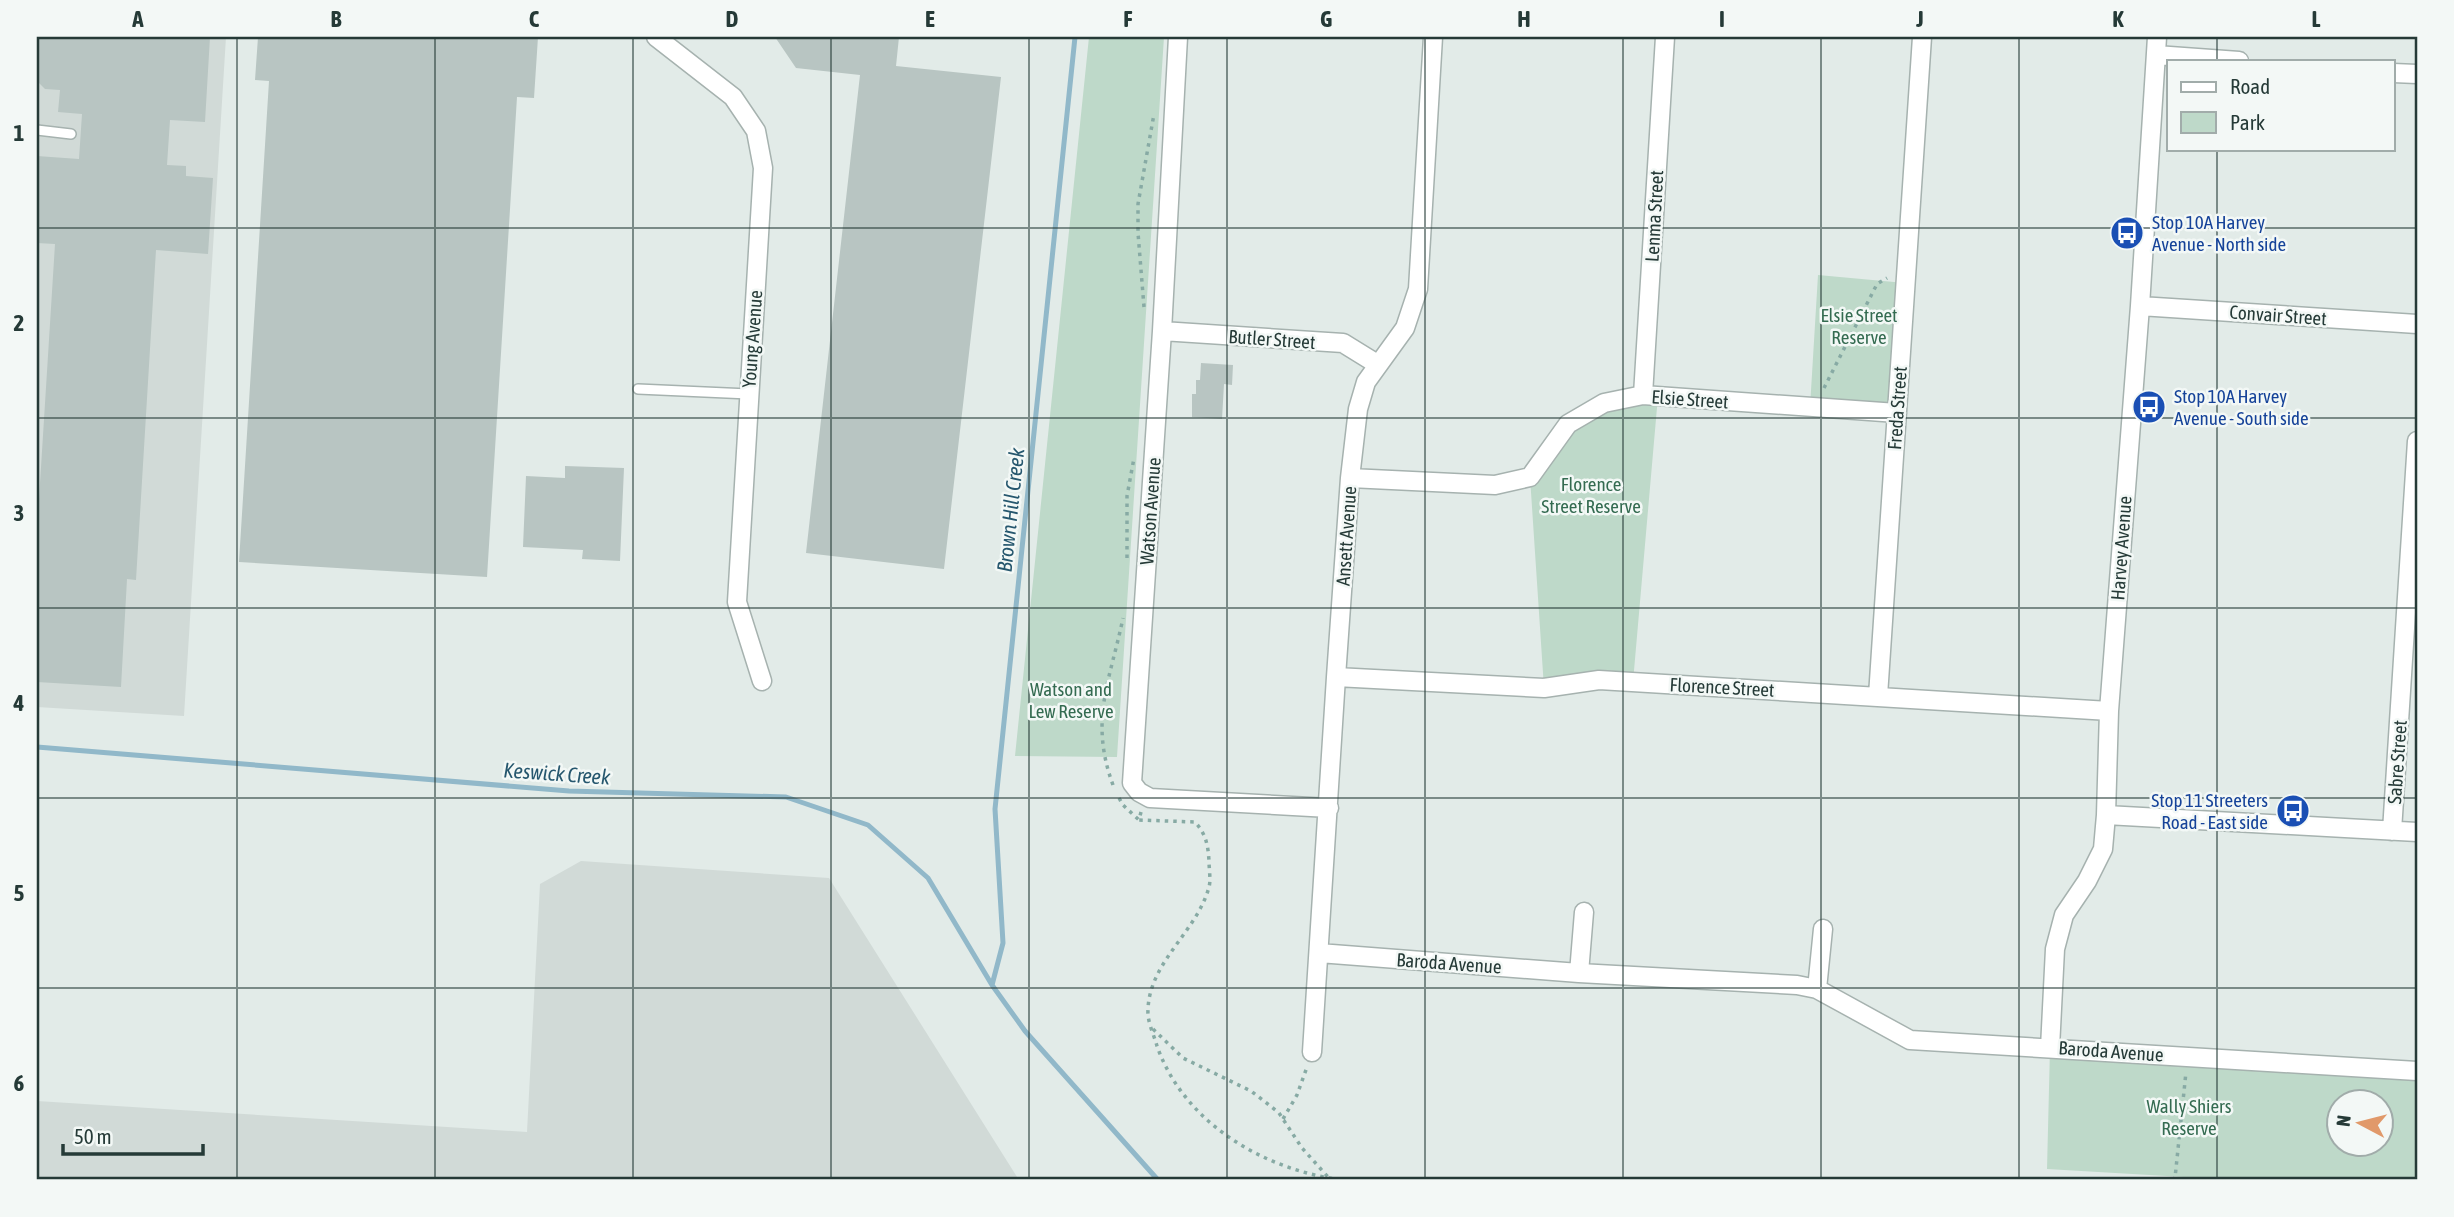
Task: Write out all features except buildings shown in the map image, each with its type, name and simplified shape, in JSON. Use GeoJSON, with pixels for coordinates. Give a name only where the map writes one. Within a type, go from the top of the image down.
{"type":"FeatureCollection","features":[{"type":"Feature","properties":{"kind":"street","name":"Young Avenue"},"geometry":{"type":"LineString","coordinates":[[656,37],[733,97],[756,131],[763,168],[737,602],[762,681]]}},
{"type":"Feature","properties":{"kind":"street","name":"Watson Avenue"},"geometry":{"type":"LineString","coordinates":[[1150,798],[1139,792],[1132,782],[1132,772],[1162,331],[1178,37]]}},
{"type":"Feature","properties":{"kind":"street","name":"Ansett Avenue"},"geometry":{"type":"LineString","coordinates":[[1312,1052],[1350,478],[1358,409],[1366,382],[1405,328],[1418,289],[1433,37]]}},
{"type":"Feature","properties":{"kind":"street","name":"Lenma Street"},"geometry":{"type":"LineString","coordinates":[[1643,395],[1665,37]]}},
{"type":"Feature","properties":{"kind":"street","name":"Freda Street"},"geometry":{"type":"LineString","coordinates":[[1878,696],[1922,37]]}},
{"type":"Feature","properties":{"kind":"street","name":"Harvey Avenue"},"geometry":{"type":"LineString","coordinates":[[2050,1048],[2055,949],[2064,915],[2087,881],[2103,849],[2109,711],[2140,306],[2157,37]]}},
{"type":"Feature","properties":{"kind":"street"},"geometry":{"type":"LineString","coordinates":[[2156,55],[2225,60]]}},
{"type":"Feature","properties":{"kind":"street"},"geometry":{"type":"LineString","coordinates":[[2394,73],[2417,74]]}},
{"type":"Feature","properties":{"kind":"street","name":"Convair Street"},"geometry":{"type":"LineString","coordinates":[[2140,306],[2417,324]]}},
{"type":"Feature","properties":{"kind":"street","name":"Butler Street"},"geometry":{"type":"LineString","coordinates":[[1162,331],[1343,344],[1377,364]]}},
{"type":"Feature","properties":{"kind":"street","name":"Elsie Street"},"geometry":{"type":"LineString","coordinates":[[1350,478],[1496,485],[1530,477],[1568,424],[1604,403],[1643,395],[1897,413]]}},
{"type":"Feature","properties":{"kind":"street","name":"Sabre Street"},"geometry":{"type":"LineString","coordinates":[[2392,831],[2417,441]]}},
{"type":"Feature","properties":{"kind":"street","name":"Florence Street"},"geometry":{"type":"LineString","coordinates":[[1336,677],[1544,688],[1599,680],[2109,711]]}},
{"type":"Feature","properties":{"kind":"street"},"geometry":{"type":"LineString","coordinates":[[1150,798],[1329,808]]}},
{"type":"Feature","properties":{"kind":"street"},"geometry":{"type":"LineString","coordinates":[[2106,815],[2417,832]]}},
{"type":"Feature","properties":{"kind":"street"},"geometry":{"type":"LineString","coordinates":[[1579,973],[1584,912]]}},
{"type":"Feature","properties":{"kind":"street"},"geometry":{"type":"LineString","coordinates":[[1817,989],[1823,929]]}},
{"type":"Feature","properties":{"kind":"street","name":"Baroda Avenue"},"geometry":{"type":"LineString","coordinates":[[1319,953],[1579,973],[1797,985],[1817,989],[1910,1040],[2417,1070]]}},
{"type":"Feature","properties":{"kind":"lane"},"geometry":{"type":"LineString","coordinates":[[37,130],[71,134]]}},
{"type":"Feature","properties":{"kind":"lane"},"geometry":{"type":"LineString","coordinates":[[638,389],[749,394]]}},
{"type":"Feature","properties":{"kind":"path"},"geometry":{"type":"LineString","coordinates":[[1144,310],[1138,204],[1155,108]]}},
{"type":"Feature","properties":{"kind":"path"},"geometry":{"type":"LineString","coordinates":[[1824,387],[1877,284],[1886,278]]}},
{"type":"Feature","properties":{"kind":"path"},"geometry":{"type":"LineString","coordinates":[[1127,564],[1127,496],[1134,457]]}},
{"type":"Feature","properties":{"kind":"path"},"geometry":{"type":"LineString","coordinates":[[1124,610],[1106,684],[1101,737],[1104,760],[1123,806],[1139,820],[1195,822],[1203,831],[1208,845],[1210,886],[1180,942],[1161,966],[1147,1011],[1159,1052],[1173,1081],[1204,1118],[1264,1160],[1293,1171],[1342,1180]]}},
{"type":"Feature","properties":{"kind":"path"},"geometry":{"type":"LineString","coordinates":[[1139,820],[1142,808],[1150,798]]}},
{"type":"Feature","properties":{"kind":"path"},"geometry":{"type":"LineString","coordinates":[[1152,1029],[1183,1058],[1251,1091],[1283,1119],[1302,1148],[1329,1179]]}},
{"type":"Feature","properties":{"kind":"path"},"geometry":{"type":"LineString","coordinates":[[1283,1119],[1297,1095],[1312,1052]]}},
{"type":"Feature","properties":{"kind":"path"},"geometry":{"type":"LineString","coordinates":[[2172,1180],[2175,1178],[2188,1056]]}},
{"type":"Feature","properties":{"kind":"shaded area"},"geometry":{"type":"Polygon","coordinates":[[[37,37],[226,37],[184,716],[37,707],[37,37]]]}},
{"type":"Feature","properties":{"kind":"shaded area"},"geometry":{"type":"Polygon","coordinates":[[[581,861],[829,878],[1019,1180],[37,1180],[37,1101],[527,1132],[540,884],[581,861]]]}},
{"type":"Feature","properties":{"kind":"green space","name":"Watson and Lew Reserve"},"geometry":{"type":"Polygon","coordinates":[[[1089,37],[1164,37],[1117,757],[1015,756],[1089,37]]]}},
{"type":"Feature","properties":{"kind":"green space","name":"Elsie Street Reserve"},"geometry":{"type":"Polygon","coordinates":[[[1818,275],[1905,283],[1897,413],[1810,407],[1818,275]]]}},
{"type":"Feature","properties":{"kind":"green space","name":"Florence Street Reserve"},"geometry":{"type":"Polygon","coordinates":[[[1658,396],[1633,682],[1544,688],[1530,477],[1550,450],[1604,403],[1658,396]]]}},
{"type":"Feature","properties":{"kind":"green space","name":"Wally Shiers Reserve"},"geometry":{"type":"Polygon","coordinates":[[[2050,1048],[2417,1071],[2417,1180],[2235,1180],[2047,1169],[2050,1048]]]}},
{"type":"Feature","properties":{"kind":"waterway","name":"Brown Hill Creek"},"geometry":{"type":"LineString","coordinates":[[992,985],[1003,943],[995,809],[1075,37]]}},
{"type":"Feature","properties":{"kind":"waterway","name":"Keswick Creek"},"geometry":{"type":"LineString","coordinates":[[37,747],[569,791],[786,797],[868,825],[928,878],[992,985],[1025,1031],[1158,1180]]}},
{"type":"Feature","properties":{"kind":"place","name":"Stop 10A Harvey Avenue - North side"},"geometry":{"type":"Point","coordinates":[2127,233]}},
{"type":"Feature","properties":{"kind":"place","name":"Stop 10A Harvey Avenue - South side"},"geometry":{"type":"Point","coordinates":[2149,407]}},
{"type":"Feature","properties":{"kind":"place","name":"Stop 11 Streeters Road - East side"},"geometry":{"type":"Point","coordinates":[2293,811]}}]}
